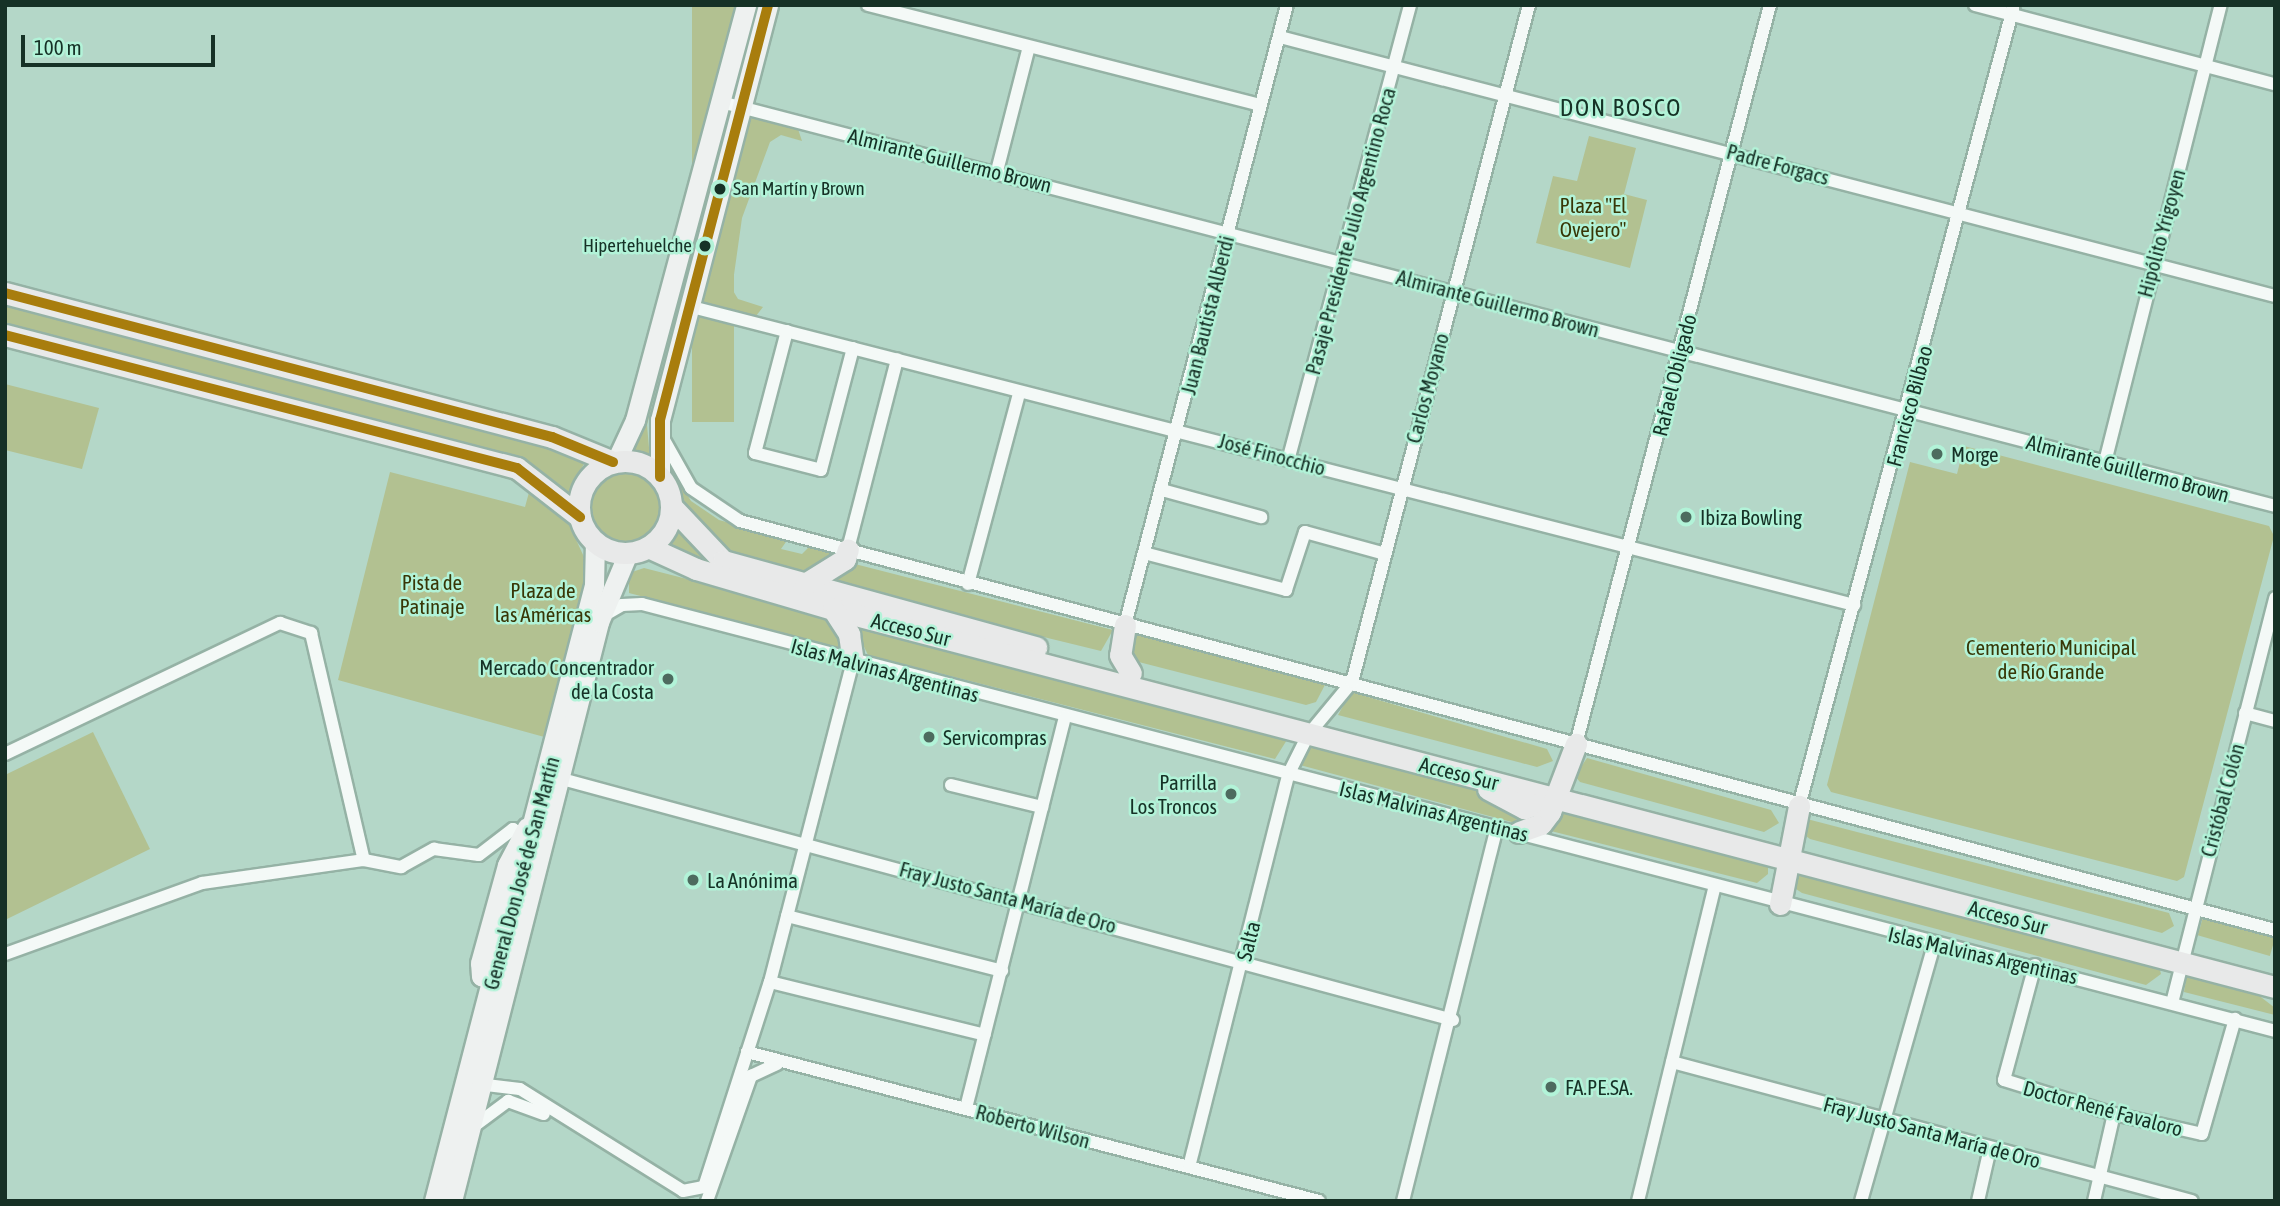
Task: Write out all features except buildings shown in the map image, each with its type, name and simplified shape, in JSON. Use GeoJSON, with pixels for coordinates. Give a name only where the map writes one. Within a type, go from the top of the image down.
{"type":"FeatureCollection","features":[{"type":"Feature","properties":{"kind":"main road"},"geometry":{"type":"LineString","coordinates":[[580,517],[585,483],[615,461],[635,420],[746,5]]}},
{"type":"Feature","properties":{"kind":"main road"},"geometry":{"type":"LineString","coordinates":[[5,335],[517,468],[580,517],[595,542],[638,550],[665,530],[671,506],[660,477],[660,420],[768,5]]}},
{"type":"Feature","properties":{"kind":"main road"},"geometry":{"type":"LineString","coordinates":[[5,293],[552,436],[615,461],[639,463],[660,477]]}},
{"type":"Feature","properties":{"kind":"main road","name":"Acceso Sur"},"geometry":{"type":"LineString","coordinates":[[671,506],[723,561],[1131,673],[1470,775],[1558,792]]}},
{"type":"Feature","properties":{"kind":"main road","name":"General Don José de San Martín"},"geometry":{"type":"LineString","coordinates":[[452,1201],[486,1083],[500,982],[538,808],[594,585],[595,542]]}},
{"type":"Feature","properties":{"kind":"main road"},"geometry":{"type":"LineString","coordinates":[[805,584],[845,559],[848,549]]}},
{"type":"Feature","properties":{"kind":"main road","name":"Acceso Sur"},"geometry":{"type":"LineString","coordinates":[[638,550],[833,610],[1315,729],[2185,957],[2275,974]]}},
{"type":"Feature","properties":{"kind":"main road","name":"General Don José de San Martín"},"geometry":{"type":"LineString","coordinates":[[434,1201],[464,1087],[500,982],[562,779],[599,622],[638,550]]}},
{"type":"Feature","properties":{"kind":"main road"},"geometry":{"type":"LineString","coordinates":[[833,610],[849,634],[852,661]]}},
{"type":"Feature","properties":{"kind":"main road"},"geometry":{"type":"LineString","coordinates":[[1125,625],[1121,655],[1131,673]]}},
{"type":"Feature","properties":{"kind":"main road"},"geometry":{"type":"LineString","coordinates":[[1508,830],[1541,824],[1558,792],[1576,744]]}},
{"type":"Feature","properties":{"kind":"main road"},"geometry":{"type":"LineString","coordinates":[[1780,904],[1786,852],[1799,806]]}},
{"type":"Feature","properties":{"kind":"main road"},"geometry":{"type":"LineString","coordinates":[[500,982],[481,976],[480,963],[507,865],[538,808]]}},
{"type":"Feature","properties":{"kind":"main road","name":"Acceso Sur"},"geometry":{"type":"LineString","coordinates":[[2185,957],[2275,987]]}},
{"type":"Feature","properties":{"kind":"main road"},"geometry":{"type":"LineString","coordinates":[[2252,981],[2275,998]]}},
{"type":"Feature","properties":{"kind":"street"},"geometry":{"type":"LineString","coordinates":[[868,5],[1028,50],[1261,105]]}},
{"type":"Feature","properties":{"kind":"street","name":"Juan Bautista Alberdi"},"geometry":{"type":"LineString","coordinates":[[1125,625],[1287,5]]}},
{"type":"Feature","properties":{"kind":"street","name":"Pasaje Presidente Julio Argentino Roca"},"geometry":{"type":"LineString","coordinates":[[1289,457],[1344,262],[1410,5]]}},
{"type":"Feature","properties":{"kind":"street","name":"Carlos Moyano"},"geometry":{"type":"LineString","coordinates":[[1315,729],[1352,682],[1382,553],[1529,5]]}},
{"type":"Feature","properties":{"kind":"street","name":"Rafael Obligado"},"geometry":{"type":"LineString","coordinates":[[1576,744],[1770,5]]}},
{"type":"Feature","properties":{"kind":"street"},"geometry":{"type":"LineString","coordinates":[[1975,5],[2013,10],[2275,83]]}},
{"type":"Feature","properties":{"kind":"street","name":"Hipólito Yrigoyen"},"geometry":{"type":"LineString","coordinates":[[2105,461],[2152,264],[2221,5]]}},
{"type":"Feature","properties":{"kind":"street","name":"Francisco Bilbao"},"geometry":{"type":"LineString","coordinates":[[1799,806],[1908,410],[2013,10]]}},
{"type":"Feature","properties":{"kind":"street","name":"Padre Forgacs"},"geometry":{"type":"LineString","coordinates":[[1280,37],[1730,151],[2275,296]]}},
{"type":"Feature","properties":{"kind":"street"},"geometry":{"type":"LineString","coordinates":[[997,171],[1028,50]]}},
{"type":"Feature","properties":{"kind":"street","name":"Almirante Guillermo Brown"},"geometry":{"type":"LineString","coordinates":[[721,102],[1229,231],[2275,506]]}},
{"type":"Feature","properties":{"kind":"street","name":"José Finocchio"},"geometry":{"type":"LineString","coordinates":[[688,306],[1019,393],[1289,457],[1400,489],[1854,605]]}},
{"type":"Feature","properties":{"kind":"street"},"geometry":{"type":"LineString","coordinates":[[787,331],[755,453],[821,470],[853,348]]}},
{"type":"Feature","properties":{"kind":"street"},"geometry":{"type":"LineString","coordinates":[[848,549],[897,359]]}},
{"type":"Feature","properties":{"kind":"street"},"geometry":{"type":"LineString","coordinates":[[968,584],[1019,393]]}},
{"type":"Feature","properties":{"kind":"street"},"geometry":{"type":"LineString","coordinates":[[660,420],[681,476],[724,516],[968,584],[1352,682],[1799,806],[2275,930]]}},
{"type":"Feature","properties":{"kind":"street"},"geometry":{"type":"LineString","coordinates":[[1161,490],[1261,517]]}},
{"type":"Feature","properties":{"kind":"street"},"geometry":{"type":"LineString","coordinates":[[1144,553],[1286,590],[1306,532],[1382,553]]}},
{"type":"Feature","properties":{"kind":"street","name":"Cristóbal Colón"},"geometry":{"type":"LineString","coordinates":[[2172,1003],[2185,957],[2193,907],[2275,598]]}},
{"type":"Feature","properties":{"kind":"street","name":"Islas Malvinas Argentinas"},"geometry":{"type":"LineString","coordinates":[[599,622],[612,608],[642,604],[1288,775],[1508,830],[1934,945],[2035,965],[2275,1031]]}},
{"type":"Feature","properties":{"kind":"street"},"geometry":{"type":"LineString","coordinates":[[5,754],[281,623],[311,633],[364,860]]}},
{"type":"Feature","properties":{"kind":"street"},"geometry":{"type":"LineString","coordinates":[[703,1196],[770,982],[852,661]]}},
{"type":"Feature","properties":{"kind":"street"},"geometry":{"type":"LineString","coordinates":[[2245,713],[2275,721]]}},
{"type":"Feature","properties":{"kind":"street"},"geometry":{"type":"LineString","coordinates":[[966,1108],[1021,901],[1065,716]]}},
{"type":"Feature","properties":{"kind":"street","name":"Salta"},"geometry":{"type":"LineString","coordinates":[[1189,1167],[1288,775],[1315,729]]}},
{"type":"Feature","properties":{"kind":"street","name":"Fray Justo Santa María de Oro"},"geometry":{"type":"LineString","coordinates":[[562,779],[1243,961],[1453,1020]]}},
{"type":"Feature","properties":{"kind":"street"},"geometry":{"type":"LineString","coordinates":[[951,785],[1042,807]]}},
{"type":"Feature","properties":{"kind":"street"},"geometry":{"type":"LineString","coordinates":[[5,954],[202,883],[364,860],[401,867],[434,849],[479,855],[513,829],[521,838]]}},
{"type":"Feature","properties":{"kind":"street"},"geometry":{"type":"LineString","coordinates":[[1403,1201],[1508,830]]}},
{"type":"Feature","properties":{"kind":"street"},"geometry":{"type":"LineString","coordinates":[[1638,1201],[1715,885]]}},
{"type":"Feature","properties":{"kind":"street"},"geometry":{"type":"LineString","coordinates":[[787,916],[1002,971]]}},
{"type":"Feature","properties":{"kind":"street"},"geometry":{"type":"LineString","coordinates":[[1861,1201],[1934,945]]}},
{"type":"Feature","properties":{"kind":"street","name":"Doctor René Favaloro"},"geometry":{"type":"LineString","coordinates":[[2035,965],[2004,1080],[2114,1114],[2202,1134],[2235,1019]]}},
{"type":"Feature","properties":{"kind":"street"},"geometry":{"type":"LineString","coordinates":[[770,982],[985,1035]]}},
{"type":"Feature","properties":{"kind":"street","name":"Roberto Wilson"},"geometry":{"type":"LineString","coordinates":[[747,1052],[1319,1201]]}},
{"type":"Feature","properties":{"kind":"street","name":"Fray Justo Santa María de Oro"},"geometry":{"type":"LineString","coordinates":[[1672,1062],[2192,1201]]}},
{"type":"Feature","properties":{"kind":"street"},"geometry":{"type":"LineString","coordinates":[[703,1196],[751,1076],[763,1065],[793,1064]]}},
{"type":"Feature","properties":{"kind":"street"},"geometry":{"type":"LineString","coordinates":[[464,1087],[486,1083],[520,1089],[683,1191],[703,1196]]}},
{"type":"Feature","properties":{"kind":"street"},"geometry":{"type":"LineString","coordinates":[[473,1128],[501,1104],[523,1102],[683,1201]]}},
{"type":"Feature","properties":{"kind":"street"},"geometry":{"type":"LineString","coordinates":[[2094,1201],[2114,1114]]}},
{"type":"Feature","properties":{"kind":"street"},"geometry":{"type":"LineString","coordinates":[[1978,1201],[1990,1148]]}},
{"type":"Feature","properties":{"kind":"green space"},"geometry":{"type":"Polygon","coordinates":[[[692,5],[734,5],[734,422],[692,422],[692,5]]]}},
{"type":"Feature","properties":{"kind":"green space"},"geometry":{"type":"Polygon","coordinates":[[[756,117],[798,129],[802,141],[781,135],[770,142],[742,218],[732,289],[738,299],[763,307],[756,316],[714,305],[702,291],[748,120],[756,117]]]}},
{"type":"Feature","properties":{"kind":"green space"},"geometry":{"type":"Polygon","coordinates":[[[723,123],[647,425],[650,459],[629,449],[723,123]]]}},
{"type":"Feature","properties":{"kind":"green space","name":"Plaza \"El Ovejero\""},"geometry":{"type":"Polygon","coordinates":[[[1589,136],[1636,148],[1624,194],[1647,200],[1630,268],[1536,243],[1553,176],[1577,181],[1589,136]]]}},
{"type":"Feature","properties":{"kind":"green space"},"geometry":{"type":"Polygon","coordinates":[[[5,302],[521,438],[585,462],[567,495],[523,462],[5,326],[5,302]]]}},
{"type":"Feature","properties":{"kind":"green space"},"geometry":{"type":"Polygon","coordinates":[[[5,384],[99,408],[82,469],[5,450],[5,384]]]}},
{"type":"Feature","properties":{"kind":"green space","name":"Cementerio Municipal de Río Grande"},"geometry":{"type":"Polygon","coordinates":[[[1964,446],[2269,526],[2274,536],[2184,877],[2177,881],[1831,792],[1827,785],[1910,462],[1957,474],[1964,446]]]}},
{"type":"Feature","properties":{"kind":"green space"},"geometry":{"type":"Polygon","coordinates":[[[617,470],[631,470],[645,476],[655,486],[661,507],[655,528],[645,538],[631,544],[617,544],[603,538],[593,528],[587,514],[587,500],[593,486],[603,476],[617,470]]]}},
{"type":"Feature","properties":{"kind":"green space","name":"Pista de Patinaje"},"geometry":{"type":"Polygon","coordinates":[[[390,472],[525,507],[531,485],[567,520],[584,557],[587,590],[548,738],[338,680],[390,472]]]}},
{"type":"Feature","properties":{"kind":"green space"},"geometry":{"type":"Polygon","coordinates":[[[677,478],[691,501],[719,520],[788,539],[781,549],[802,554],[810,546],[839,555],[804,577],[725,553],[686,509],[677,478]]]}},
{"type":"Feature","properties":{"kind":"green space"},"geometry":{"type":"Polygon","coordinates":[[[679,527],[724,568],[666,548],[679,527]]]}},
{"type":"Feature","properties":{"kind":"green space"},"geometry":{"type":"Polygon","coordinates":[[[851,563],[1113,630],[1101,651],[826,584],[851,563]]]}},
{"type":"Feature","properties":{"kind":"green space"},"geometry":{"type":"Polygon","coordinates":[[[644,568],[831,616],[848,650],[629,593],[629,573],[644,568]]]}},
{"type":"Feature","properties":{"kind":"green space"},"geometry":{"type":"Polygon","coordinates":[[[851,620],[1290,735],[1275,759],[868,655],[851,620]]]}},
{"type":"Feature","properties":{"kind":"green space"},"geometry":{"type":"Polygon","coordinates":[[[1133,634],[1327,681],[1316,702],[1306,705],[1131,660],[1133,634]]]}},
{"type":"Feature","properties":{"kind":"green space"},"geometry":{"type":"Polygon","coordinates":[[[1351,692],[1547,749],[1553,761],[1537,767],[1338,715],[1351,692]]]}},
{"type":"Feature","properties":{"kind":"green space"},"geometry":{"type":"Polygon","coordinates":[[[93,732],[150,849],[5,920],[5,775],[93,732]]]}},
{"type":"Feature","properties":{"kind":"green space"},"geometry":{"type":"Polygon","coordinates":[[[1313,741],[1465,785],[1513,811],[1519,824],[1300,765],[1313,741]]]}},
{"type":"Feature","properties":{"kind":"green space"},"geometry":{"type":"Polygon","coordinates":[[[1587,758],[1771,810],[1779,823],[1764,832],[1580,782],[1575,776],[1587,758]]]}},
{"type":"Feature","properties":{"kind":"green space"},"geometry":{"type":"Polygon","coordinates":[[[1568,806],[1768,860],[1768,874],[1757,883],[1543,829],[1568,806]]]}},
{"type":"Feature","properties":{"kind":"green space"},"geometry":{"type":"Polygon","coordinates":[[[1807,819],[2169,913],[2174,926],[2162,933],[1810,839],[1802,833],[1807,819]]]}},
{"type":"Feature","properties":{"kind":"green space"},"geometry":{"type":"Polygon","coordinates":[[[1797,871],[2159,966],[2161,974],[2146,985],[1802,893],[1793,887],[1797,871]]]}},
{"type":"Feature","properties":{"kind":"green space"},"geometry":{"type":"Polygon","coordinates":[[[2203,917],[2275,938],[2270,956],[2198,935],[2203,917]]]}},
{"type":"Feature","properties":{"kind":"green space"},"geometry":{"type":"Polygon","coordinates":[[[2187,974],[2248,987],[2275,1008],[2275,1015],[2184,992],[2187,974]]]}},
{"type":"Feature","properties":{"kind":"transit line"},"geometry":{"type":"LineString","coordinates":[[660,477],[660,420],[768,5]]}},
{"type":"Feature","properties":{"kind":"transit line"},"geometry":{"type":"LineString","coordinates":[[5,293],[552,437],[613,462]]}},
{"type":"Feature","properties":{"kind":"transit line"},"geometry":{"type":"LineString","coordinates":[[5,335],[517,468],[580,517]]}},
{"type":"Feature","properties":{"kind":"place","name":"San Martín y Brown"},"geometry":{"type":"Point","coordinates":[720,189]}},
{"type":"Feature","properties":{"kind":"place","name":"Hipertehuelche"},"geometry":{"type":"Point","coordinates":[705,246]}},
{"type":"Feature","properties":{"kind":"place","name":"Morge"},"geometry":{"type":"Point","coordinates":[1937,454]}},
{"type":"Feature","properties":{"kind":"place","name":"Ibiza Bowling"},"geometry":{"type":"Point","coordinates":[1686,517]}},
{"type":"Feature","properties":{"kind":"place","name":"Mercado Concentrador de la Costa"},"geometry":{"type":"Point","coordinates":[668,679]}},
{"type":"Feature","properties":{"kind":"place","name":"Servicompras"},"geometry":{"type":"Point","coordinates":[929,737]}},
{"type":"Feature","properties":{"kind":"place","name":"Parrilla Los Troncos"},"geometry":{"type":"Point","coordinates":[1231,794]}},
{"type":"Feature","properties":{"kind":"place","name":"La Anónima"},"geometry":{"type":"Point","coordinates":[693,880]}},
{"type":"Feature","properties":{"kind":"place","name":"FA.PE.SA."},"geometry":{"type":"Point","coordinates":[1551,1087]}},
{"type":"Feature","properties":{"kind":"district","name":"DON BOSCO"},"geometry":{"type":"Point","coordinates":[1621,108]}},
{"type":"Feature","properties":{"kind":"park label","name":"Plaza de las Américas"},"geometry":{"type":"Point","coordinates":[543,602]}}]}
